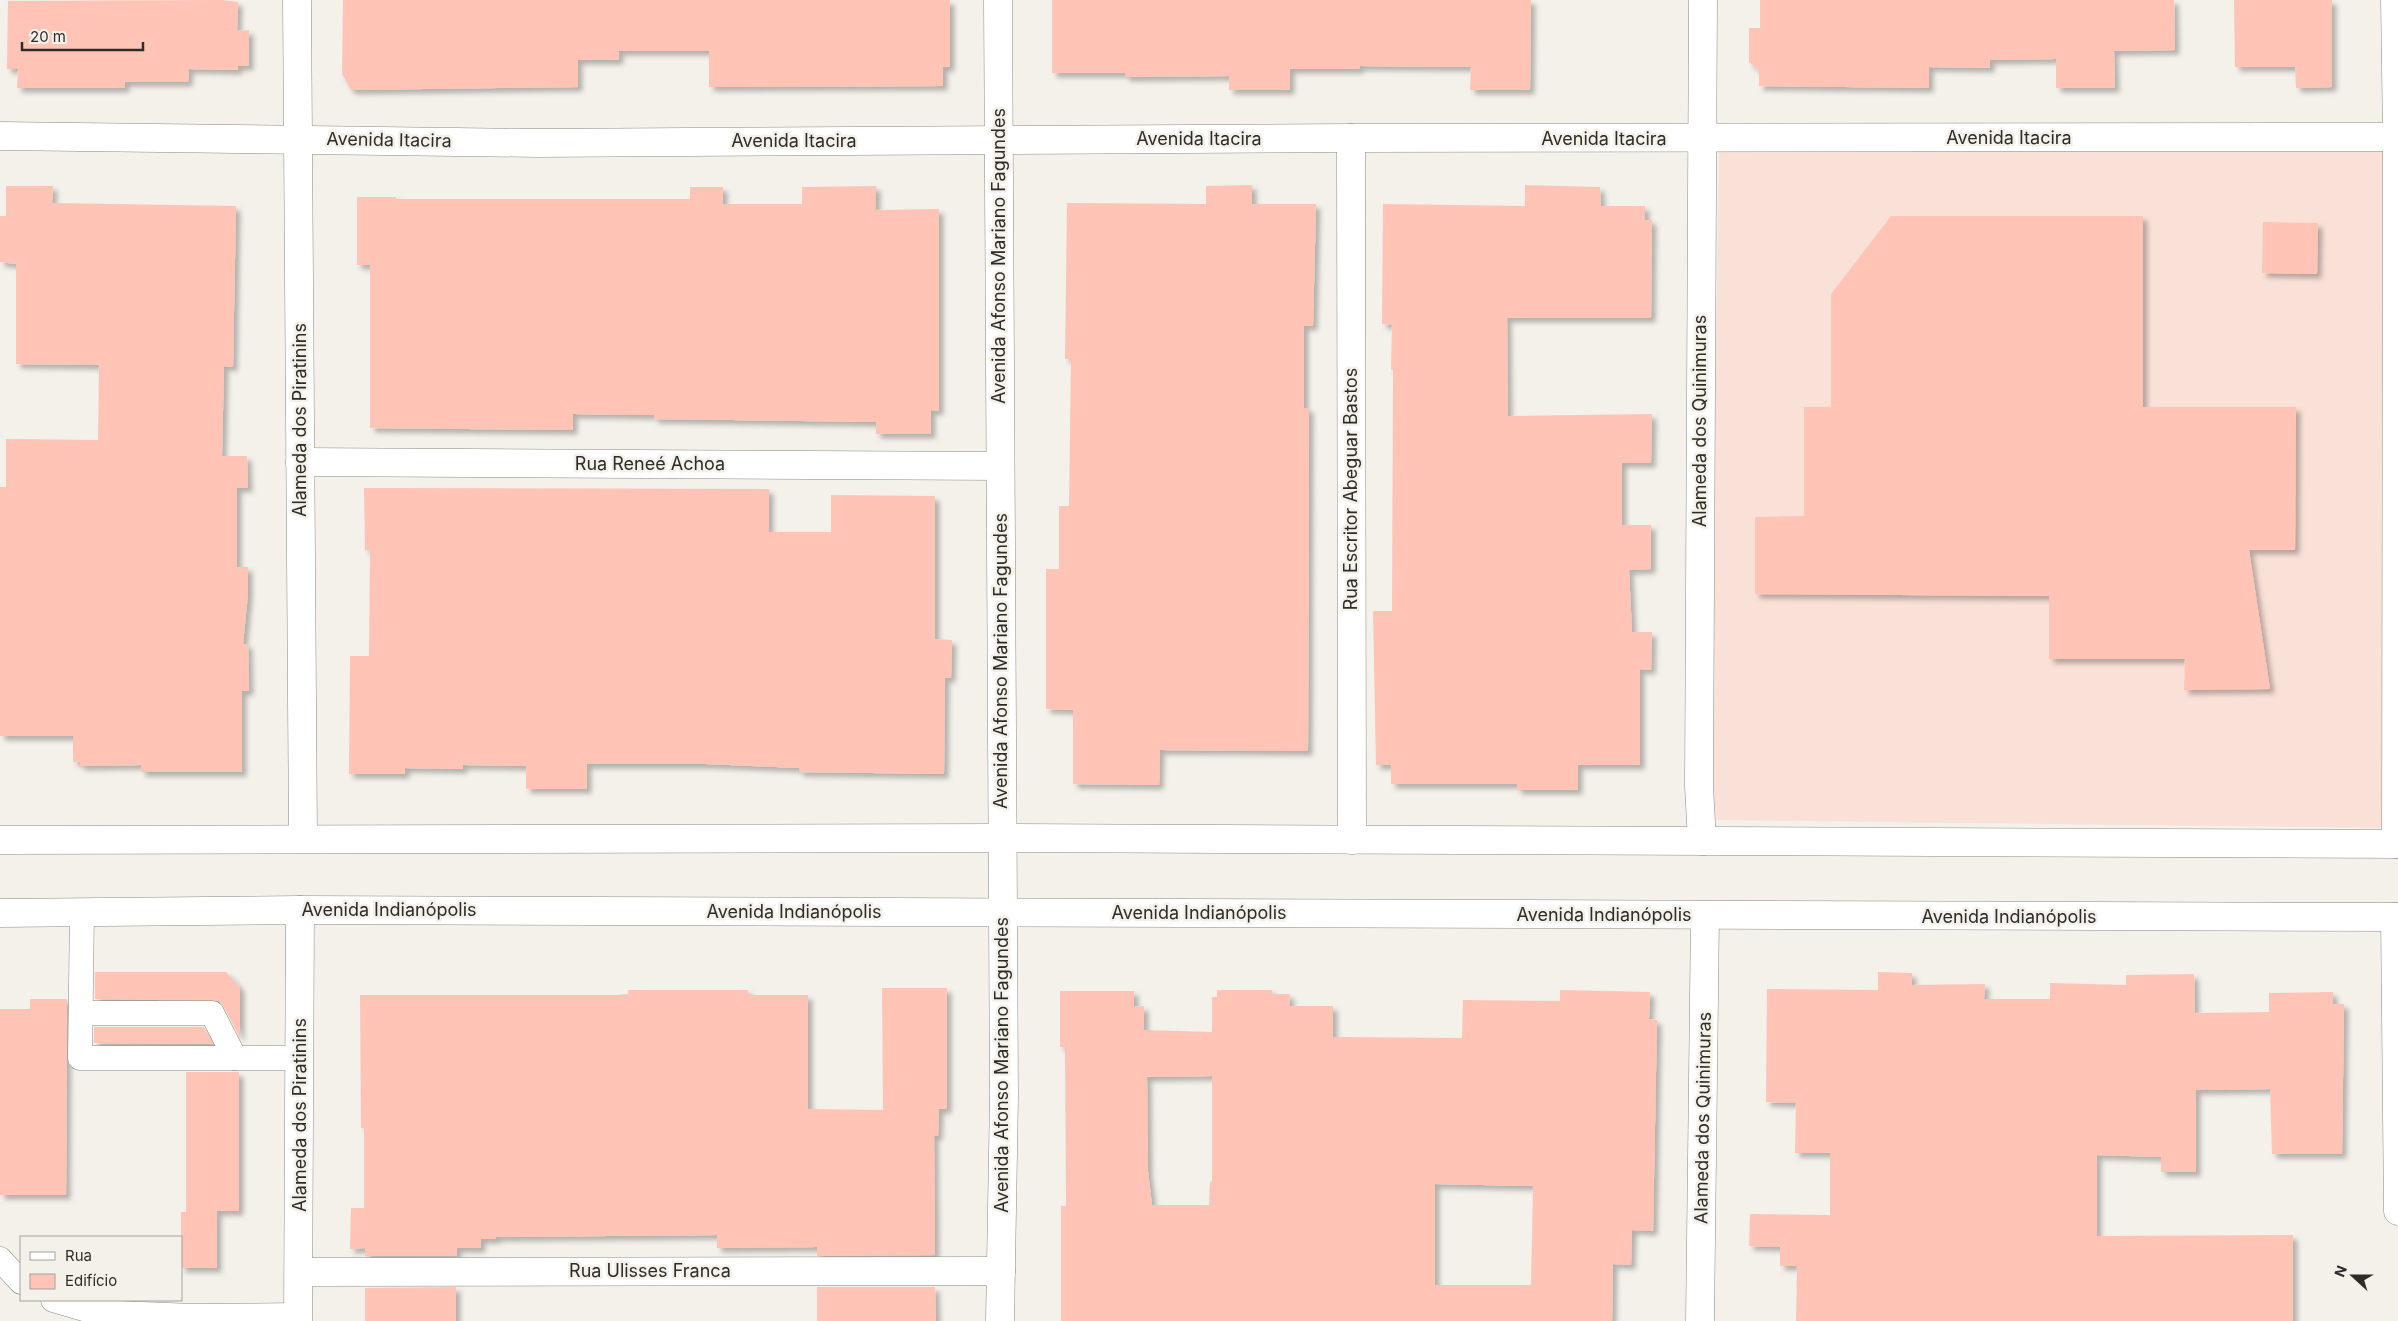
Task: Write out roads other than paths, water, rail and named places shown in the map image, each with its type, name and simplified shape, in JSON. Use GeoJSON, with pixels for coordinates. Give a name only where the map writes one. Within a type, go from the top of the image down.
{"type":"FeatureCollection","features":[{"type":"Feature","properties":{"kind":"street","name":"Alameda dos Piratinins"},"geometry":{"type":"LineString","coordinates":[[298,0],[303,839]]}},
{"type":"Feature","properties":{"kind":"street","name":"Avenida Afonso Mariano Fagundes"},"geometry":{"type":"LineString","coordinates":[[998,0],[997,140],[1004,1097],[1000,1321]]}},
{"type":"Feature","properties":{"kind":"street","name":"Alameda dos Quinimuras"},"geometry":{"type":"LineString","coordinates":[[1702,841],[1699,786],[1703,0]]}},
{"type":"Feature","properties":{"kind":"street"},"geometry":{"type":"LineString","coordinates":[[0,840],[1002,838],[2397,844],[2397,137],[2395,0]]}},
{"type":"Feature","properties":{"kind":"street","name":"Avenida Itacira"},"geometry":{"type":"LineString","coordinates":[[0,136],[537,143],[1351,138],[2397,137]]}},
{"type":"Feature","properties":{"kind":"street","name":"Rua Escritor Abeguar Bastos"},"geometry":{"type":"LineString","coordinates":[[1351,138],[1352,840]]}},
{"type":"Feature","properties":{"kind":"street","name":"Rua Reneé Achoa"},"geometry":{"type":"LineString","coordinates":[[300,462],[1000,466]]}},
{"type":"Feature","properties":{"kind":"street","name":"Alameda dos Piratinins"},"geometry":{"type":"LineString","coordinates":[[298,1318],[300,1272],[300,910]]}},
{"type":"Feature","properties":{"kind":"street","name":"Avenida Indianópolis"},"geometry":{"type":"LineString","coordinates":[[0,913],[300,910],[2397,917]]}},
{"type":"Feature","properties":{"kind":"street","name":"Alameda dos Quinimuras"},"geometry":{"type":"LineString","coordinates":[[1700,1321],[1705,916]]}},
{"type":"Feature","properties":{"kind":"street"},"geometry":{"type":"LineString","coordinates":[[2397,917],[2398,1211]]}},
{"type":"Feature","properties":{"kind":"street","name":"Rua Ulisses Franca"},"geometry":{"type":"LineString","coordinates":[[300,1272],[1001,1271]]}},
{"type":"Feature","properties":{"kind":"lane"},"geometry":{"type":"LineString","coordinates":[[82,912],[80,1058],[300,1058]]}},
{"type":"Feature","properties":{"kind":"lane"},"geometry":{"type":"LineString","coordinates":[[81,1013],[212,1013],[236,1058]]}},
{"type":"Feature","properties":{"kind":"lane"},"geometry":{"type":"LineString","coordinates":[[0,1259],[20,1281]]}},
{"type":"Feature","properties":{"kind":"lane"},"geometry":{"type":"LineString","coordinates":[[57,1301],[94,1312],[298,1318]]}}]}
